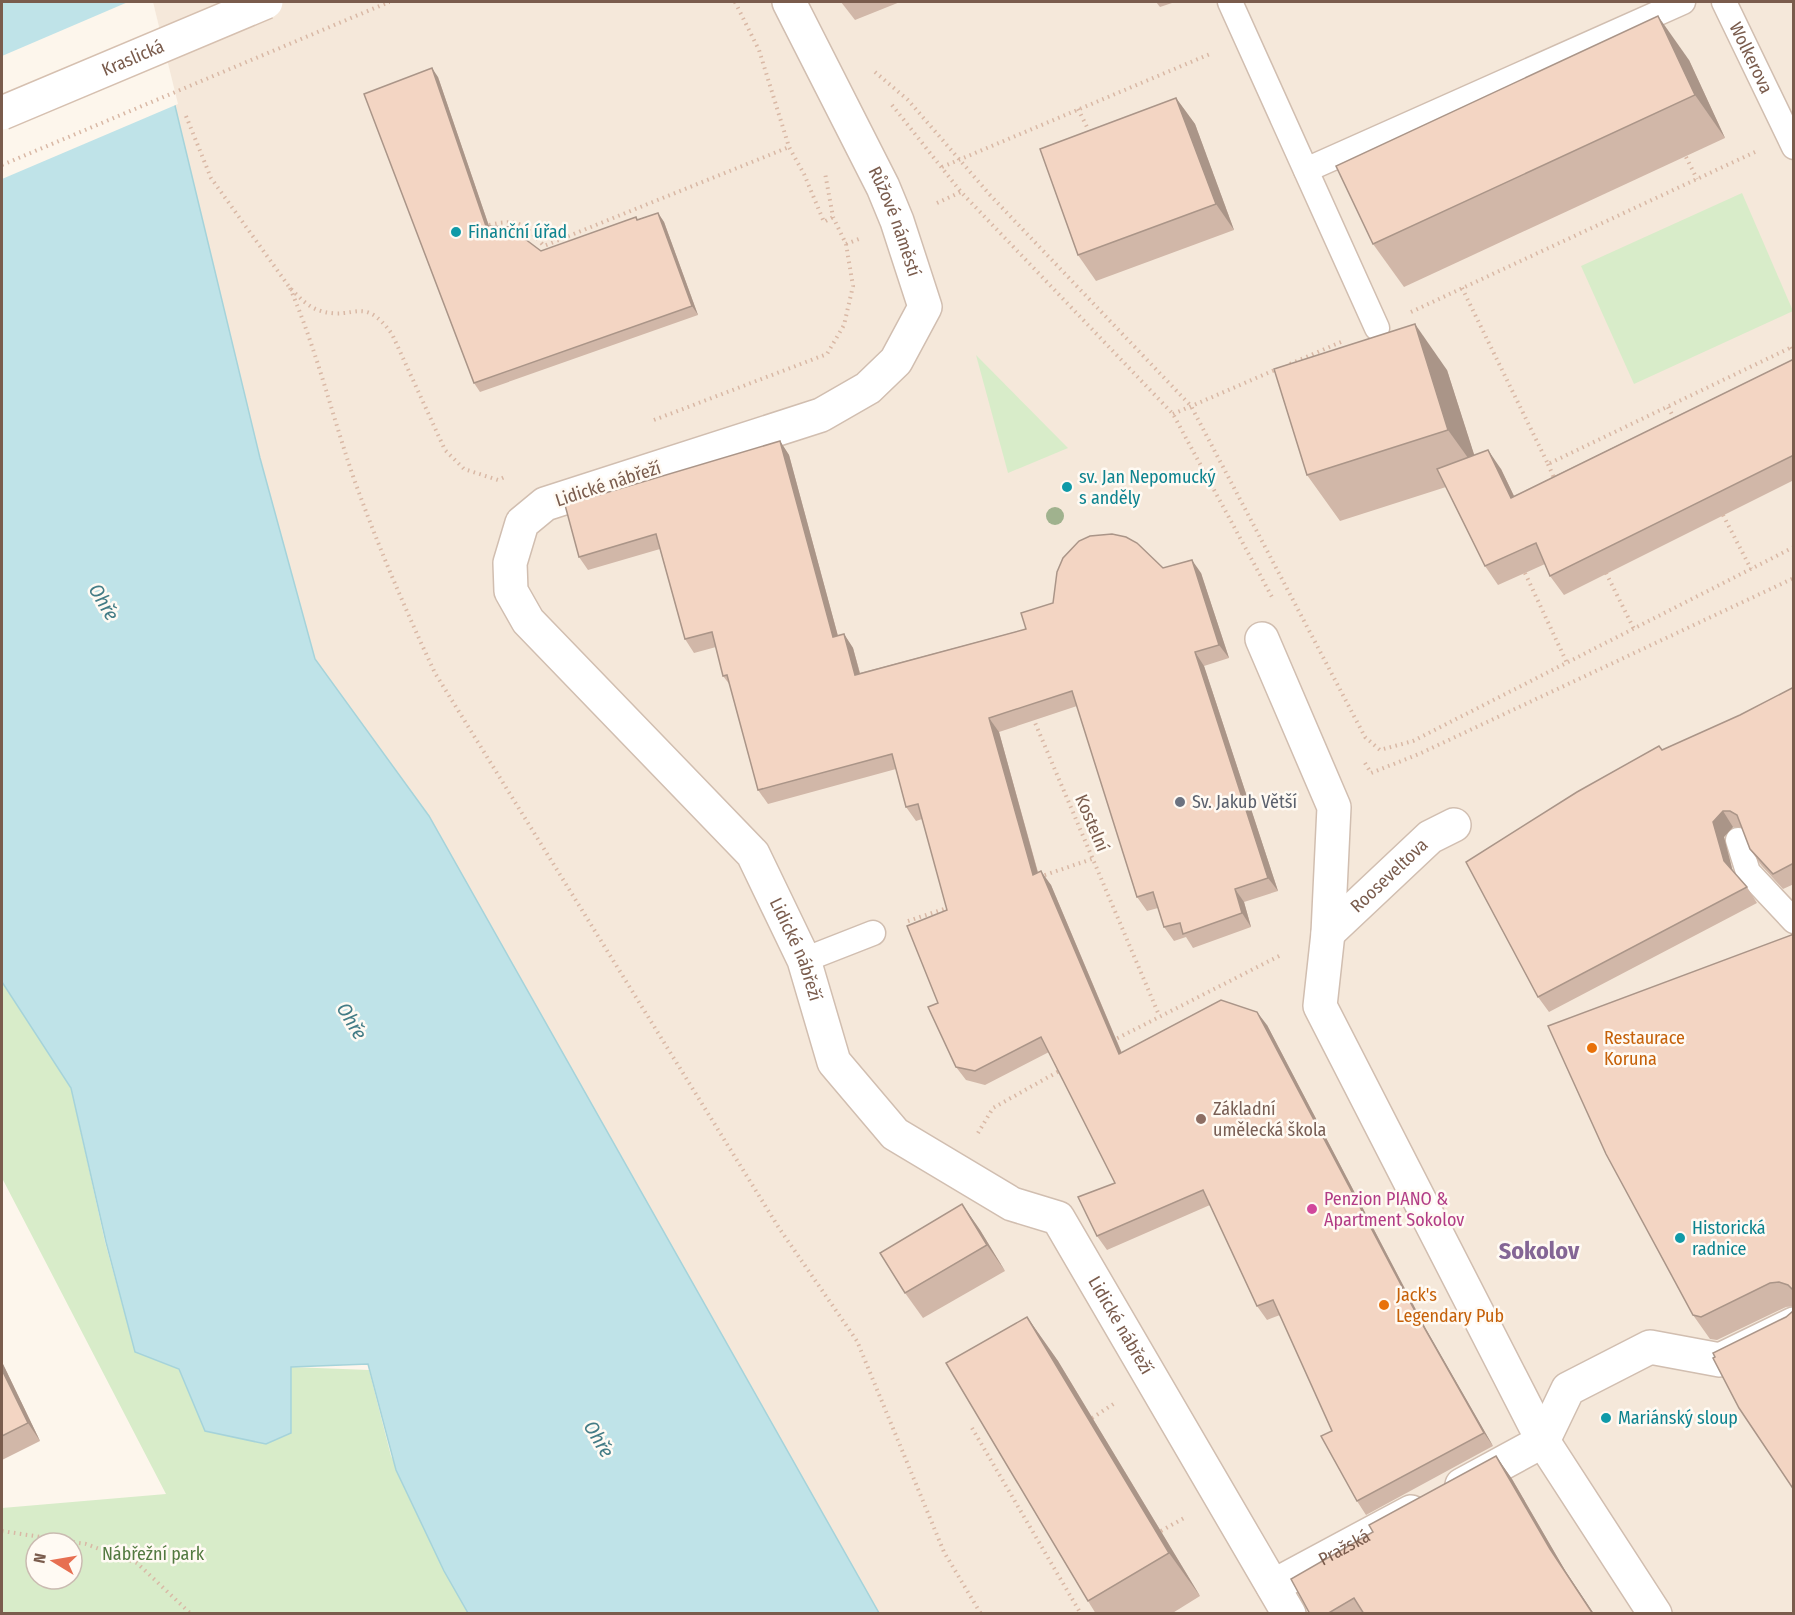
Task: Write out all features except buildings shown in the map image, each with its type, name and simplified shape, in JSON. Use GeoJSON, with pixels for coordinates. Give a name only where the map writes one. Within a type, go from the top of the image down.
{"type":"FeatureCollection","features":[{"type":"Feature","properties":{"kind":"street","name":"Kraslická"},"geometry":{"type":"LineString","coordinates":[[2,113],[266,2]]}},
{"type":"Feature","properties":{"kind":"street","name":"Růžové náměstí"},"geometry":{"type":"LineString","coordinates":[[789,2],[883,187],[897,221],[925,307],[896,361],[868,388],[821,415]]}},
{"type":"Feature","properties":{"kind":"street","name":"Lidické nábřeží"},"geometry":{"type":"LineString","coordinates":[[821,415],[545,504],[522,523],[510,563],[511,591],[528,621],[753,854],[804,960],[834,1062],[895,1134],[1012,1204],[1058,1218],[1289,1614]]}},
{"type":"Feature","properties":{"kind":"street"},"geometry":{"type":"LineString","coordinates":[[1262,639],[1334,807],[1328,933],[1320,1006],[1543,1442],[1655,1614]]}},
{"type":"Feature","properties":{"kind":"street","name":"Rooseveltova"},"geometry":{"type":"LineString","coordinates":[[1328,933],[1430,837],[1454,825]]}},
{"type":"Feature","properties":{"kind":"street"},"geometry":{"type":"LineString","coordinates":[[1543,1442],[1568,1389],[1650,1347],[1720,1360],[1794,1324]]}},
{"type":"Feature","properties":{"kind":"street","name":"Pražská"},"geometry":{"type":"LineString","coordinates":[[1273,1586],[1543,1442]]}},
{"type":"Feature","properties":{"kind":"lane"},"geometry":{"type":"LineString","coordinates":[[1230,2],[1377,327]]}},
{"type":"Feature","properties":{"kind":"lane"},"geometry":{"type":"LineString","coordinates":[[1306,170],[1683,2]]}},
{"type":"Feature","properties":{"kind":"lane","name":"Wolkerova"},"geometry":{"type":"LineString","coordinates":[[1724,2],[1791,142]]}},
{"type":"Feature","properties":{"kind":"lane"},"geometry":{"type":"LineString","coordinates":[[1738,840],[1748,872],[1794,921]]}},
{"type":"Feature","properties":{"kind":"lane"},"geometry":{"type":"LineString","coordinates":[[804,960],[873,933]]}},
{"type":"Feature","properties":{"kind":"path"},"geometry":{"type":"LineString","coordinates":[[2,165],[389,2]]}},
{"type":"Feature","properties":{"kind":"path"},"geometry":{"type":"LineString","coordinates":[[652,421],[827,354],[844,325],[853,286],[846,244],[832,217],[824,222],[804,174],[789,147],[759,50],[735,2]]}},
{"type":"Feature","properties":{"kind":"path"},"geometry":{"type":"LineString","coordinates":[[942,166],[1247,38]]}},
{"type":"Feature","properties":{"kind":"path"},"geometry":{"type":"LineString","coordinates":[[908,100],[958,159],[1191,406],[1365,736],[1380,750],[1413,741],[1794,547]]}},
{"type":"Feature","properties":{"kind":"path"},"geometry":{"type":"LineString","coordinates":[[1078,109],[1092,139]]}},
{"type":"Feature","properties":{"kind":"path"},"geometry":{"type":"LineString","coordinates":[[898,111],[961,192],[1173,414],[1274,601]]}},
{"type":"Feature","properties":{"kind":"path"},"geometry":{"type":"LineString","coordinates":[[186,116],[211,178],[290,288],[306,303],[321,311],[369,311],[382,319],[392,334],[445,450],[464,469],[498,480],[509,476]]}},
{"type":"Feature","properties":{"kind":"path"},"geometry":{"type":"LineString","coordinates":[[1173,414],[1377,327],[1697,179],[1791,142]]}},
{"type":"Feature","properties":{"kind":"path"},"geometry":{"type":"LineString","coordinates":[[489,225],[511,220],[528,228],[544,246],[789,147]]}},
{"type":"Feature","properties":{"kind":"path"},"geometry":{"type":"LineString","coordinates":[[1686,157],[1697,179]]}},
{"type":"Feature","properties":{"kind":"path"},"geometry":{"type":"LineString","coordinates":[[290,288],[310,335],[354,477],[391,579],[435,673],[779,1228],[857,1341],[944,1552],[981,1614]]}},
{"type":"Feature","properties":{"kind":"path"},"geometry":{"type":"LineString","coordinates":[[1462,288],[1559,489]]}},
{"type":"Feature","properties":{"kind":"path"},"geometry":{"type":"LineString","coordinates":[[1336,345],[1340,356]]}},
{"type":"Feature","properties":{"kind":"path"},"geometry":{"type":"LineString","coordinates":[[1548,464],[1792,347],[1794,353]]}},
{"type":"Feature","properties":{"kind":"path"},"geometry":{"type":"LineString","coordinates":[[1668,408],[1678,427]]}},
{"type":"Feature","properties":{"kind":"path"},"geometry":{"type":"LineString","coordinates":[[1723,515],[1751,569]]}},
{"type":"Feature","properties":{"kind":"path"},"geometry":{"type":"LineString","coordinates":[[1525,573],[1567,663]]}},
{"type":"Feature","properties":{"kind":"path"},"geometry":{"type":"LineString","coordinates":[[1606,573],[1634,629]]}},
{"type":"Feature","properties":{"kind":"path"},"geometry":{"type":"LineString","coordinates":[[1359,753],[1371,772],[1419,754],[1794,578]]}},
{"type":"Feature","properties":{"kind":"path","name":"Kostelní"},"geometry":{"type":"LineString","coordinates":[[1028,707],[1159,1015]]}},
{"type":"Feature","properties":{"kind":"path"},"geometry":{"type":"LineString","coordinates":[[1038,877],[1092,859]]}},
{"type":"Feature","properties":{"kind":"path"},"geometry":{"type":"LineString","coordinates":[[873,933],[961,903]]}},
{"type":"Feature","properties":{"kind":"path"},"geometry":{"type":"LineString","coordinates":[[1109,1042],[1159,1015],[1328,933]]}},
{"type":"Feature","properties":{"kind":"path"},"geometry":{"type":"LineString","coordinates":[[956,1170],[993,1108],[1070,1065]]}},
{"type":"Feature","properties":{"kind":"path"},"geometry":{"type":"LineString","coordinates":[[1092,1418],[1116,1402]]}},
{"type":"Feature","properties":{"kind":"path"},"geometry":{"type":"LineString","coordinates":[[972,1428],[1081,1614]]}},
{"type":"Feature","properties":{"kind":"path"},"geometry":{"type":"LineString","coordinates":[[1161,1531],[1184,1517]]}},
{"type":"Feature","properties":{"kind":"path"},"geometry":{"type":"LineString","coordinates":[[2,1531],[86,1544],[137,1563],[191,1614]]}},
{"type":"Feature","properties":{"kind":"shaded area"},"geometry":{"type":"Polygon","coordinates":[[[150,2],[1793,2],[1793,1613],[879,1613],[429,816],[315,659],[260,458],[150,2]]]}},
{"type":"Feature","properties":{"kind":"green space"},"geometry":{"type":"Polygon","coordinates":[[[1742,193],[1793,311],[1634,384],[1581,266],[1742,193]]]}},
{"type":"Feature","properties":{"kind":"green space"},"geometry":{"type":"Polygon","coordinates":[[[976,355],[1068,448],[1008,473],[976,355]]]}},
{"type":"Feature","properties":{"kind":"green space","name":"Nábřežní park"},"geometry":{"type":"Polygon","coordinates":[[[2,982],[71,1088],[105,1242],[135,1351],[179,1369],[205,1431],[291,1432],[291,1367],[369,1370],[391,1456],[471,1613],[2,1613],[2,1508],[166,1494],[2,1178],[2,982]]]}},
{"type":"Feature","properties":{"kind":"water","name":"Ohře"},"geometry":{"type":"Polygon","coordinates":[[[2,2],[150,2],[260,458],[315,659],[429,816],[879,1613],[468,1613],[444,1571],[396,1470],[368,1364],[291,1367],[291,1433],[266,1444],[205,1431],[179,1369],[135,1352],[106,1242],[71,1088],[2,982],[2,2]]]}},
{"type":"Feature","properties":{"kind":"pier"},"geometry":{"type":"Polygon","coordinates":[[[128,2],[153,2],[178,104],[2,179],[2,56],[128,2]]]}},
{"type":"Feature","properties":{"kind":"place","name":"Finanční úřad"},"geometry":{"type":"Point","coordinates":[456,232]}},
{"type":"Feature","properties":{"kind":"place","name":"sv. Jan Nepomucký s anděly"},"geometry":{"type":"Point","coordinates":[1067,487]}},
{"type":"Feature","properties":{"kind":"place","name":"Sv. Jakub Větší"},"geometry":{"type":"Point","coordinates":[1180,802]}},
{"type":"Feature","properties":{"kind":"place","name":"Restaurace Koruna"},"geometry":{"type":"Point","coordinates":[1592,1048]}},
{"type":"Feature","properties":{"kind":"place","name":"Základní umělecká škola"},"geometry":{"type":"Point","coordinates":[1201,1119]}},
{"type":"Feature","properties":{"kind":"place","name":"Penzion PIANO & Apartment Sokolov"},"geometry":{"type":"Point","coordinates":[1312,1209]}},
{"type":"Feature","properties":{"kind":"place","name":"Historická radnice"},"geometry":{"type":"Point","coordinates":[1680,1238]}},
{"type":"Feature","properties":{"kind":"place","name":"Jack's Legendary Pub"},"geometry":{"type":"Point","coordinates":[1384,1305]}},
{"type":"Feature","properties":{"kind":"place","name":"Mariánský sloup"},"geometry":{"type":"Point","coordinates":[1606,1418]}},
{"type":"Feature","properties":{"kind":"district","name":"Sokolov"},"geometry":{"type":"Point","coordinates":[1539,1251]}}]}
